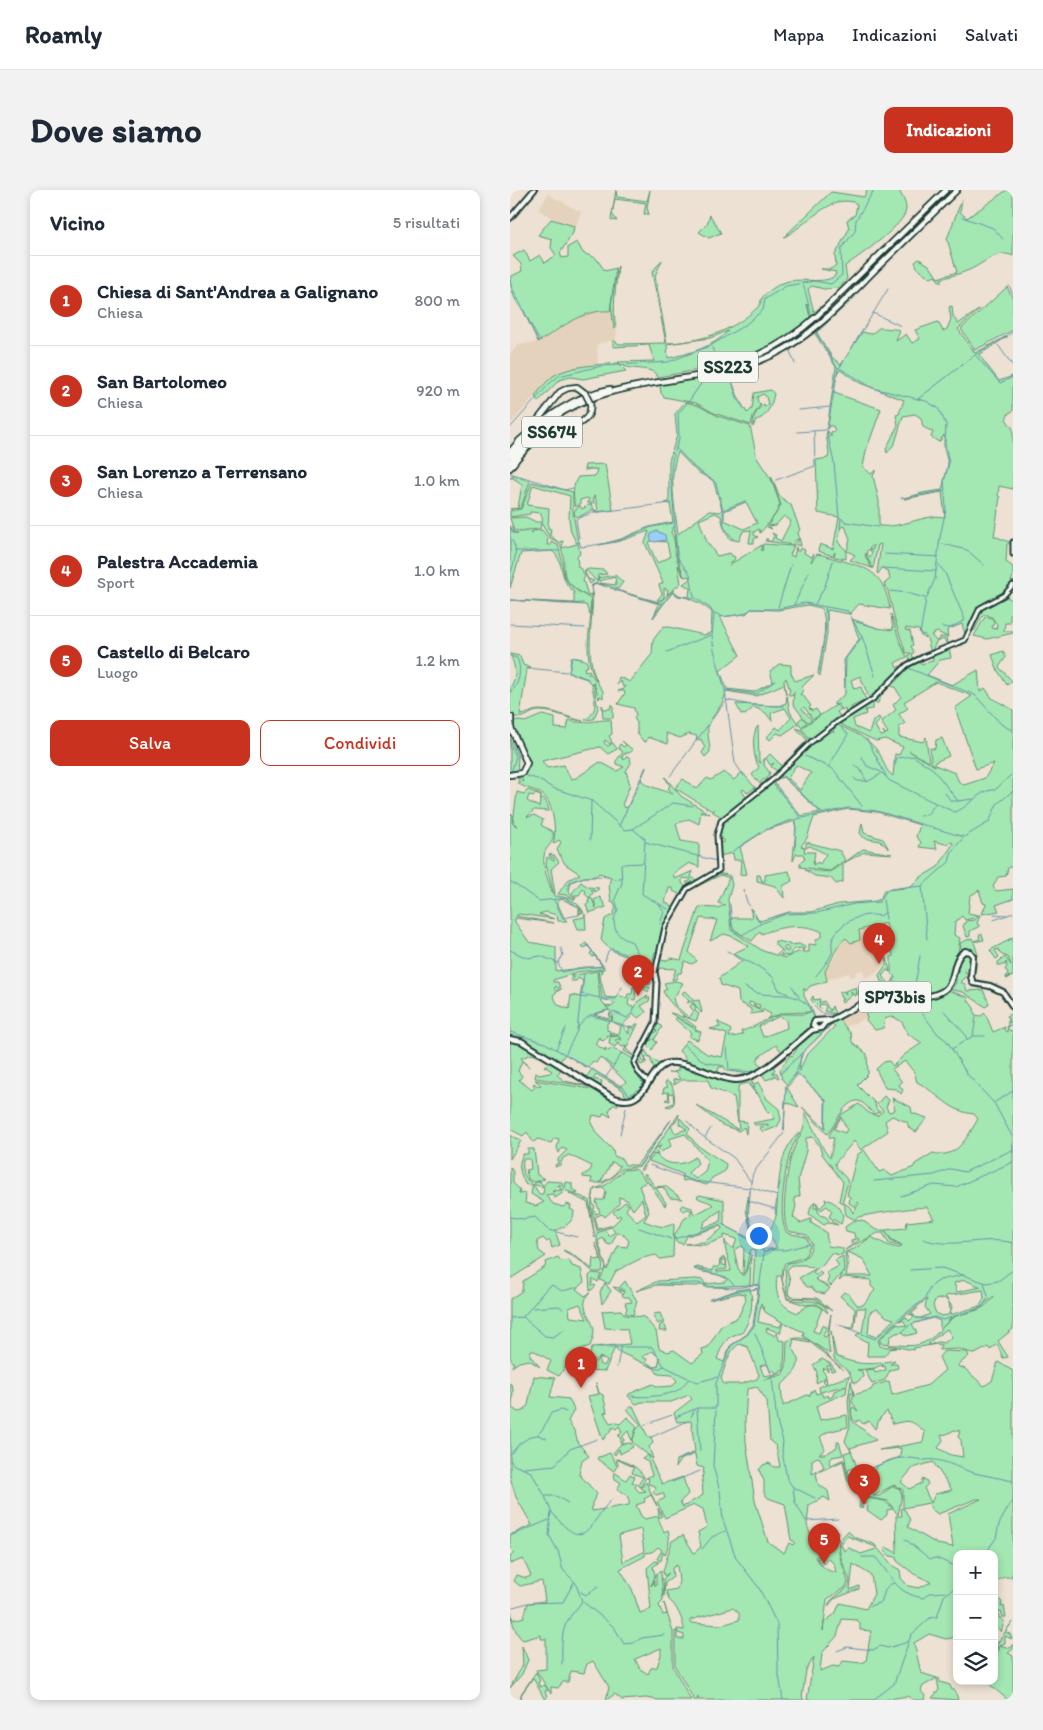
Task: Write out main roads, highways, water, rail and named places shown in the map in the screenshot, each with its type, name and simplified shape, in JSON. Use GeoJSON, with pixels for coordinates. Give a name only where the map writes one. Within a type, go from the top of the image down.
{"type":"FeatureCollection","features":[{"type":"Feature","properties":{"kind":"highway","name":"SS223"},"geometry":{"type":"LineString","coordinates":[[510,452],[519,441],[563,407],[590,394],[730,366],[768,351],[798,332],[817,316],[946,190]]}},
{"type":"Feature","properties":{"kind":"highway","name":"SS223"},"geometry":{"type":"LineString","coordinates":[[510,466],[526,443],[549,422],[563,413],[608,392],[726,371],[777,353],[823,321],[957,190]]}},
{"type":"Feature","properties":{"kind":"highway","name":"SS674"},"geometry":{"type":"LineString","coordinates":[[510,466],[540,438],[583,421],[589,413],[590,403],[585,393],[575,387],[561,391],[519,441]]}},
{"type":"Feature","properties":{"kind":"highway","name":"SS674"},"geometry":{"type":"LineString","coordinates":[[510,456],[550,418],[577,402],[608,389]]}},
{"type":"Feature","properties":{"kind":"highway","name":"SS674"},"geometry":{"type":"LineString","coordinates":[[510,466],[532,440],[563,413]]}},
{"type":"Feature","properties":{"kind":"highway"},"geometry":{"type":"LineString","coordinates":[[510,775],[519,774],[524,770],[527,763],[511,721]]}},
{"type":"Feature","properties":{"kind":"main road"},"geometry":{"type":"LineString","coordinates":[[510,218],[534,190]]}},
{"type":"Feature","properties":{"kind":"main road"},"geometry":{"type":"LineString","coordinates":[[1013,542],[1013,554]]}},
{"type":"Feature","properties":{"kind":"main road"},"geometry":{"type":"LineString","coordinates":[[650,1083],[638,1072],[634,1063],[654,1024],[655,969],[659,943],[666,924],[686,890],[719,869],[717,838],[721,821],[768,784],[811,742],[875,698],[907,666],[923,656],[955,645],[967,637],[979,610],[1005,594],[1013,585]]}},
{"type":"Feature","properties":{"kind":"main road","name":"SP73bis"},"geometry":{"type":"LineString","coordinates":[[833,1019],[875,999],[935,994],[943,991],[951,983],[959,956],[966,951],[970,952],[973,957],[971,976],[973,983],[990,986],[1003,992],[1013,1007]]}},
{"type":"Feature","properties":{"kind":"main road"},"geometry":{"type":"LineString","coordinates":[[815,1027],[815,1020],[833,1019]]}},
{"type":"Feature","properties":{"kind":"main road"},"geometry":{"type":"LineString","coordinates":[[510,1039],[521,1041],[614,1098],[626,1100],[635,1097],[650,1083],[660,1068],[671,1063],[731,1080],[745,1079],[758,1073],[815,1027],[822,1026],[833,1019]]}},
{"type":"Feature","properties":{"kind":"main road"},"geometry":{"type":"LineString","coordinates":[[821,1020],[822,1026]]}},
{"type":"Feature","properties":{"kind":"water"},"geometry":{"type":"Polygon","coordinates":[[[657,531],[665,535],[666,540],[654,542],[650,539],[651,534],[657,531]]]}},
{"type":"Feature","properties":{"kind":"waterway"},"geometry":{"type":"LineString","coordinates":[[510,428],[550,383],[559,376],[601,366],[668,362],[710,346],[745,325],[763,310],[765,299],[786,286],[814,281],[831,284],[842,275],[841,249],[855,231],[856,220],[874,190]]}},
{"type":"Feature","properties":{"kind":"waterway"},"geometry":{"type":"LineString","coordinates":[[962,217],[993,228],[1003,239]]}},
{"type":"Feature","properties":{"kind":"waterway"},"geometry":{"type":"LineString","coordinates":[[803,283],[812,318]]}},
{"type":"Feature","properties":{"kind":"waterway"},"geometry":{"type":"LineString","coordinates":[[510,284],[539,340]]}},
{"type":"Feature","properties":{"kind":"waterway"},"geometry":{"type":"LineString","coordinates":[[1009,286],[1013,294]]}},
{"type":"Feature","properties":{"kind":"waterway"},"geometry":{"type":"LineString","coordinates":[[840,367],[888,289]]}},
{"type":"Feature","properties":{"kind":"waterway"},"geometry":{"type":"LineString","coordinates":[[873,313],[901,326]]}},
{"type":"Feature","properties":{"kind":"waterway"},"geometry":{"type":"LineString","coordinates":[[815,329],[836,366],[873,388],[926,401],[938,408],[946,424],[945,444],[949,463],[944,481],[946,509],[940,537],[935,579],[926,599],[920,634],[925,635]]}},
{"type":"Feature","properties":{"kind":"waterway"},"geometry":{"type":"LineString","coordinates":[[918,399],[975,355],[1013,332]]}},
{"type":"Feature","properties":{"kind":"waterway"},"geometry":{"type":"LineString","coordinates":[[795,364],[790,351],[809,335]]}},
{"type":"Feature","properties":{"kind":"waterway"},"geometry":{"type":"LineString","coordinates":[[998,345],[1013,366]]}},
{"type":"Feature","properties":{"kind":"waterway"},"geometry":{"type":"LineString","coordinates":[[712,347],[716,361],[712,369]]}},
{"type":"Feature","properties":{"kind":"waterway"},"geometry":{"type":"LineString","coordinates":[[976,356],[1000,383],[1013,377]]}},
{"type":"Feature","properties":{"kind":"waterway"},"geometry":{"type":"LineString","coordinates":[[716,359],[720,359],[727,365]]}},
{"type":"Feature","properties":{"kind":"waterway"},"geometry":{"type":"LineString","coordinates":[[838,368],[827,431],[834,463],[839,517],[846,522],[878,527]]}},
{"type":"Feature","properties":{"kind":"waterway"},"geometry":{"type":"LineString","coordinates":[[730,372],[739,402],[746,411]]}},
{"type":"Feature","properties":{"kind":"waterway"},"geometry":{"type":"LineString","coordinates":[[689,401],[705,378]]}},
{"type":"Feature","properties":{"kind":"waterway"},"geometry":{"type":"LineString","coordinates":[[687,403],[678,414],[679,438],[672,461],[671,475],[677,554],[679,560],[690,574],[694,597],[710,608],[714,615],[712,636],[725,690],[735,763],[744,776]]}},
{"type":"Feature","properties":{"kind":"waterway"},"geometry":{"type":"LineString","coordinates":[[799,410],[830,407]]}},
{"type":"Feature","properties":{"kind":"waterway"},"geometry":{"type":"LineString","coordinates":[[797,432],[826,430]]}},
{"type":"Feature","properties":{"kind":"waterway"},"geometry":{"type":"LineString","coordinates":[[776,480],[815,466],[814,431]]}},
{"type":"Feature","properties":{"kind":"waterway"},"geometry":{"type":"LineString","coordinates":[[676,448],[695,468],[716,483],[723,510],[724,527],[734,540]]}},
{"type":"Feature","properties":{"kind":"waterway"},"geometry":{"type":"LineString","coordinates":[[510,473],[565,490],[573,488]]}},
{"type":"Feature","properties":{"kind":"waterway"},"geometry":{"type":"LineString","coordinates":[[901,498],[944,491]]}},
{"type":"Feature","properties":{"kind":"waterway"},"geometry":{"type":"LineString","coordinates":[[723,510],[745,501]]}},
{"type":"Feature","properties":{"kind":"waterway"},"geometry":{"type":"LineString","coordinates":[[579,538],[576,519],[592,513],[671,503]]}},
{"type":"Feature","properties":{"kind":"waterway"},"geometry":{"type":"LineString","coordinates":[[840,528],[841,519]]}},
{"type":"Feature","properties":{"kind":"waterway"},"geometry":{"type":"LineString","coordinates":[[579,541],[581,547],[615,542],[652,527],[673,523]]}},
{"type":"Feature","properties":{"kind":"waterway"},"geometry":{"type":"LineString","coordinates":[[510,527],[513,533],[518,534]]}},
{"type":"Feature","properties":{"kind":"waterway"},"geometry":{"type":"LineString","coordinates":[[510,538],[515,546],[514,561],[510,575]]}},
{"type":"Feature","properties":{"kind":"waterway"},"geometry":{"type":"LineString","coordinates":[[939,543],[967,550],[984,565]]}},
{"type":"Feature","properties":{"kind":"waterway"},"geometry":{"type":"LineString","coordinates":[[515,551],[559,551]]}},
{"type":"Feature","properties":{"kind":"waterway"},"geometry":{"type":"LineString","coordinates":[[885,554],[939,557]]}},
{"type":"Feature","properties":{"kind":"waterway"},"geometry":{"type":"LineString","coordinates":[[815,604],[825,586],[833,561]]}},
{"type":"Feature","properties":{"kind":"waterway"},"geometry":{"type":"LineString","coordinates":[[938,564],[945,573],[965,620],[950,628],[942,627]]}},
{"type":"Feature","properties":{"kind":"waterway"},"geometry":{"type":"LineString","coordinates":[[778,607],[791,565]]}},
{"type":"Feature","properties":{"kind":"waterway"},"geometry":{"type":"LineString","coordinates":[[882,568],[936,571]]}},
{"type":"Feature","properties":{"kind":"waterway"},"geometry":{"type":"LineString","coordinates":[[794,605],[809,572]]}},
{"type":"Feature","properties":{"kind":"waterway"},"geometry":{"type":"LineString","coordinates":[[593,594],[592,585],[597,583],[607,587]]}},
{"type":"Feature","properties":{"kind":"waterway"},"geometry":{"type":"LineString","coordinates":[[610,588],[662,604],[673,592],[678,596],[693,598]]}},
{"type":"Feature","properties":{"kind":"waterway"},"geometry":{"type":"LineString","coordinates":[[890,591],[925,598]]}},
{"type":"Feature","properties":{"kind":"waterway"},"geometry":{"type":"LineString","coordinates":[[510,600],[564,604],[583,603]]}},
{"type":"Feature","properties":{"kind":"waterway"},"geometry":{"type":"LineString","coordinates":[[715,613],[723,617],[743,614],[752,609],[777,609],[805,603],[848,611],[863,639],[875,676]]}},
{"type":"Feature","properties":{"kind":"waterway"},"geometry":{"type":"LineString","coordinates":[[653,617],[662,604]]}},
{"type":"Feature","properties":{"kind":"waterway"},"geometry":{"type":"LineString","coordinates":[[819,671],[827,618],[825,608]]}},
{"type":"Feature","properties":{"kind":"waterway"},"geometry":{"type":"LineString","coordinates":[[856,622],[875,627]]}},
{"type":"Feature","properties":{"kind":"waterway"},"geometry":{"type":"LineString","coordinates":[[510,624],[585,628]]}},
{"type":"Feature","properties":{"kind":"waterway"},"geometry":{"type":"LineString","coordinates":[[667,652],[711,635]]}},
{"type":"Feature","properties":{"kind":"waterway"},"geometry":{"type":"LineString","coordinates":[[845,688],[846,658],[862,637]]}},
{"type":"Feature","properties":{"kind":"waterway"},"geometry":{"type":"LineString","coordinates":[[510,656],[517,658],[520,672],[516,686],[510,692]]}},
{"type":"Feature","properties":{"kind":"waterway"},"geometry":{"type":"LineString","coordinates":[[569,672],[572,657],[585,660]]}},
{"type":"Feature","properties":{"kind":"waterway"},"geometry":{"type":"LineString","coordinates":[[527,668],[567,672]]}},
{"type":"Feature","properties":{"kind":"waterway"},"geometry":{"type":"LineString","coordinates":[[908,668],[975,695],[1001,724],[1013,731]]}},
{"type":"Feature","properties":{"kind":"waterway"},"geometry":{"type":"LineString","coordinates":[[570,673],[576,675]]}},
{"type":"Feature","properties":{"kind":"waterway"},"geometry":{"type":"LineString","coordinates":[[578,675],[588,679]]}},
{"type":"Feature","properties":{"kind":"waterway"},"geometry":{"type":"LineString","coordinates":[[726,690],[756,694],[775,681]]}},
{"type":"Feature","properties":{"kind":"waterway"},"geometry":{"type":"LineString","coordinates":[[726,700],[751,705],[784,706]]}},
{"type":"Feature","properties":{"kind":"waterway"},"geometry":{"type":"LineString","coordinates":[[670,776],[725,702]]}},
{"type":"Feature","properties":{"kind":"waterway"},"geometry":{"type":"LineString","coordinates":[[829,766],[848,734],[841,728]]}},
{"type":"Feature","properties":{"kind":"waterway"},"geometry":{"type":"LineString","coordinates":[[867,739],[886,776]]}},
{"type":"Feature","properties":{"kind":"waterway"},"geometry":{"type":"LineString","coordinates":[[510,744],[516,756],[511,774]]}},
{"type":"Feature","properties":{"kind":"waterway"},"geometry":{"type":"LineString","coordinates":[[805,756],[833,769],[862,806]]}},
{"type":"Feature","properties":{"kind":"waterway"},"geometry":{"type":"LineString","coordinates":[[895,765],[897,758],[913,756],[933,769],[958,801],[973,799]]}},
{"type":"Feature","properties":{"kind":"waterway"},"geometry":{"type":"LineString","coordinates":[[862,757],[867,766],[881,772],[890,781],[954,812],[965,807],[984,792],[995,790],[1011,775]]}},
{"type":"Feature","properties":{"kind":"waterway"},"geometry":{"type":"LineString","coordinates":[[854,765],[860,769],[867,782],[881,774]]}},
{"type":"Feature","properties":{"kind":"waterway"},"geometry":{"type":"LineString","coordinates":[[619,826],[646,768]]}},
{"type":"Feature","properties":{"kind":"waterway"},"geometry":{"type":"LineString","coordinates":[[527,776],[553,788],[592,801],[625,830],[633,829],[673,803],[693,806]]}},
{"type":"Feature","properties":{"kind":"waterway"},"geometry":{"type":"LineString","coordinates":[[783,776],[822,813]]}},
{"type":"Feature","properties":{"kind":"waterway"},"geometry":{"type":"LineString","coordinates":[[854,778],[857,781],[867,781]]}},
{"type":"Feature","properties":{"kind":"waterway"},"geometry":{"type":"LineString","coordinates":[[774,785],[800,817]]}},
{"type":"Feature","properties":{"kind":"waterway"},"geometry":{"type":"LineString","coordinates":[[927,939],[922,886],[949,862],[952,851],[964,837],[989,822],[997,804],[1013,791]]}},
{"type":"Feature","properties":{"kind":"waterway"},"geometry":{"type":"LineString","coordinates":[[945,793],[951,801],[958,801]]}},
{"type":"Feature","properties":{"kind":"waterway"},"geometry":{"type":"LineString","coordinates":[[590,840],[591,801]]}},
{"type":"Feature","properties":{"kind":"waterway"},"geometry":{"type":"LineString","coordinates":[[920,816],[927,815],[935,804]]}},
{"type":"Feature","properties":{"kind":"waterway"},"geometry":{"type":"LineString","coordinates":[[733,851],[765,830],[789,821],[848,808],[877,811],[964,837]]}},
{"type":"Feature","properties":{"kind":"waterway"},"geometry":{"type":"LineString","coordinates":[[794,821],[796,827],[795,850]]}},
{"type":"Feature","properties":{"kind":"waterway"},"geometry":{"type":"LineString","coordinates":[[633,829],[645,839],[642,894],[668,909]]}},
{"type":"Feature","properties":{"kind":"waterway"},"geometry":{"type":"LineString","coordinates":[[645,842],[716,861]]}},
{"type":"Feature","properties":{"kind":"waterway"},"geometry":{"type":"LineString","coordinates":[[605,961],[608,951],[612,949],[633,957],[638,954],[632,942],[621,937],[614,924],[618,909],[615,899],[622,883],[621,864],[643,863]]}},
{"type":"Feature","properties":{"kind":"waterway"},"geometry":{"type":"LineString","coordinates":[[567,890],[570,882],[581,878],[600,876],[617,880],[621,877]]}},
{"type":"Feature","properties":{"kind":"waterway"},"geometry":{"type":"LineString","coordinates":[[510,881],[539,901],[565,898],[575,905]]}},
{"type":"Feature","properties":{"kind":"waterway"},"geometry":{"type":"LineString","coordinates":[[730,904],[732,927],[742,935],[762,923],[786,914],[816,913],[854,904],[879,902],[887,890],[922,886]]}},
{"type":"Feature","properties":{"kind":"waterway"},"geometry":{"type":"LineString","coordinates":[[743,890],[747,902],[760,923]]}},
{"type":"Feature","properties":{"kind":"waterway"},"geometry":{"type":"LineString","coordinates":[[1006,901],[1013,899]]}},
{"type":"Feature","properties":{"kind":"waterway"},"geometry":{"type":"LineString","coordinates":[[554,900],[563,918],[579,915]]}},
{"type":"Feature","properties":{"kind":"waterway"},"geometry":{"type":"LineString","coordinates":[[883,900],[886,919]]}},
{"type":"Feature","properties":{"kind":"waterway"},"geometry":{"type":"LineString","coordinates":[[659,904],[664,912],[660,924]]}},
{"type":"Feature","properties":{"kind":"waterway"},"geometry":{"type":"LineString","coordinates":[[816,976],[831,956],[832,941],[839,929],[859,917],[866,915],[880,916],[885,913]]}},
{"type":"Feature","properties":{"kind":"waterway"},"geometry":{"type":"LineString","coordinates":[[994,920],[1013,913]]}},
{"type":"Feature","properties":{"kind":"waterway"},"geometry":{"type":"LineString","coordinates":[[994,914],[1007,915]]}},
{"type":"Feature","properties":{"kind":"waterway"},"geometry":{"type":"LineString","coordinates":[[1006,941],[1013,937]]}},
{"type":"Feature","properties":{"kind":"waterway"},"geometry":{"type":"LineString","coordinates":[[558,963],[562,972],[583,967],[603,967],[588,945]]}},
{"type":"Feature","properties":{"kind":"waterway"},"geometry":{"type":"LineString","coordinates":[[510,950],[527,958],[541,956],[558,963],[563,955],[561,948]]}},
{"type":"Feature","properties":{"kind":"waterway"},"geometry":{"type":"LineString","coordinates":[[727,951],[759,967],[773,977],[779,990],[788,994]]}},
{"type":"Feature","properties":{"kind":"waterway"},"geometry":{"type":"LineString","coordinates":[[915,985],[920,956]]}},
{"type":"Feature","properties":{"kind":"waterway"},"geometry":{"type":"LineString","coordinates":[[582,993],[584,974]]}},
{"type":"Feature","properties":{"kind":"waterway"},"geometry":{"type":"LineString","coordinates":[[951,989],[956,983],[956,974]]}},
{"type":"Feature","properties":{"kind":"waterway"},"geometry":{"type":"LineString","coordinates":[[792,986],[799,997]]}},
{"type":"Feature","properties":{"kind":"waterway"},"geometry":{"type":"LineString","coordinates":[[602,999],[616,999],[622,987]]}},
{"type":"Feature","properties":{"kind":"waterway"},"geometry":{"type":"LineString","coordinates":[[745,987],[762,994],[794,997],[802,1000],[810,1007]]}},
{"type":"Feature","properties":{"kind":"waterway"},"geometry":{"type":"LineString","coordinates":[[912,999],[936,998],[949,991]]}},
{"type":"Feature","properties":{"kind":"waterway"},"geometry":{"type":"LineString","coordinates":[[871,998],[914,993]]}},
{"type":"Feature","properties":{"kind":"waterway"},"geometry":{"type":"LineString","coordinates":[[566,1053],[577,1031],[581,994],[600,998]]}},
{"type":"Feature","properties":{"kind":"waterway"},"geometry":{"type":"LineString","coordinates":[[580,997],[587,998]]}},
{"type":"Feature","properties":{"kind":"waterway"},"geometry":{"type":"LineString","coordinates":[[911,999],[938,1034],[947,1041],[967,1074],[994,1103],[1013,1138]]}},
{"type":"Feature","properties":{"kind":"waterway"},"geometry":{"type":"LineString","coordinates":[[814,1006],[821,1013],[833,1015]]}},
{"type":"Feature","properties":{"kind":"waterway"},"geometry":{"type":"LineString","coordinates":[[787,1048],[807,1031],[814,1017],[809,1007]]}},
{"type":"Feature","properties":{"kind":"waterway"},"geometry":{"type":"LineString","coordinates":[[612,1011],[627,1018],[634,1008]]}},
{"type":"Feature","properties":{"kind":"waterway"},"geometry":{"type":"LineString","coordinates":[[577,1030],[582,1022],[590,1016],[608,1010]]}},
{"type":"Feature","properties":{"kind":"waterway"},"geometry":{"type":"LineString","coordinates":[[944,1011],[965,1034],[967,1040]]}},
{"type":"Feature","properties":{"kind":"waterway"},"geometry":{"type":"LineString","coordinates":[[592,1016],[611,1021]]}},
{"type":"Feature","properties":{"kind":"waterway"},"geometry":{"type":"LineString","coordinates":[[952,1049],[973,1036],[976,1017]]}},
{"type":"Feature","properties":{"kind":"waterway"},"geometry":{"type":"LineString","coordinates":[[788,1083],[796,1073],[803,1052],[834,1021]]}},
{"type":"Feature","properties":{"kind":"waterway"},"geometry":{"type":"LineString","coordinates":[[614,1022],[635,1029]]}},
{"type":"Feature","properties":{"kind":"waterway"},"geometry":{"type":"LineString","coordinates":[[556,1049],[566,1028]]}},
{"type":"Feature","properties":{"kind":"waterway"},"geometry":{"type":"LineString","coordinates":[[510,1032],[545,1043],[623,1087],[629,1095],[645,1085],[638,1078]]}},
{"type":"Feature","properties":{"kind":"waterway"},"geometry":{"type":"LineString","coordinates":[[974,1036],[985,1036]]}},
{"type":"Feature","properties":{"kind":"waterway"},"geometry":{"type":"LineString","coordinates":[[685,1046],[703,1061]]}},
{"type":"Feature","properties":{"kind":"waterway"},"geometry":{"type":"LineString","coordinates":[[727,1047],[729,1070],[754,1072]]}},
{"type":"Feature","properties":{"kind":"waterway"},"geometry":{"type":"LineString","coordinates":[[780,1074],[803,1052]]}},
{"type":"Feature","properties":{"kind":"waterway"},"geometry":{"type":"LineString","coordinates":[[606,1077],[622,1053]]}},
{"type":"Feature","properties":{"kind":"waterway"},"geometry":{"type":"LineString","coordinates":[[605,1060],[612,1066]]}},
{"type":"Feature","properties":{"kind":"waterway"},"geometry":{"type":"LineString","coordinates":[[704,1062],[724,1066]]}},
{"type":"Feature","properties":{"kind":"waterway"},"geometry":{"type":"LineString","coordinates":[[797,1073],[825,1100],[825,1128]]}},
{"type":"Feature","properties":{"kind":"waterway"},"geometry":{"type":"LineString","coordinates":[[757,1077],[762,1074]]}},
{"type":"Feature","properties":{"kind":"waterway"},"geometry":{"type":"LineString","coordinates":[[784,1130],[786,1086]]}},
{"type":"Feature","properties":{"kind":"waterway"},"geometry":{"type":"LineString","coordinates":[[995,1102],[1013,1091]]}},
{"type":"Feature","properties":{"kind":"waterway"},"geometry":{"type":"LineString","coordinates":[[620,1134],[626,1108]]}},
{"type":"Feature","properties":{"kind":"waterway"},"geometry":{"type":"LineString","coordinates":[[660,1136],[671,1120]]}},
{"type":"Feature","properties":{"kind":"waterway"},"geometry":{"type":"LineString","coordinates":[[687,1121],[701,1135],[734,1158],[751,1182]]}},
{"type":"Feature","properties":{"kind":"waterway"},"geometry":{"type":"LineString","coordinates":[[705,1137],[711,1128]]}},
{"type":"Feature","properties":{"kind":"waterway"},"geometry":{"type":"LineString","coordinates":[[676,1417],[697,1408],[716,1408],[716,1383],[731,1346],[748,1334],[754,1326],[764,1253],[755,1243],[748,1217],[751,1182],[753,1173],[784,1133]]}},
{"type":"Feature","properties":{"kind":"waterway"},"geometry":{"type":"LineString","coordinates":[[640,1165],[659,1137]]}},
{"type":"Feature","properties":{"kind":"waterway"},"geometry":{"type":"LineString","coordinates":[[1013,1145],[1013,1153]]}},
{"type":"Feature","properties":{"kind":"waterway"},"geometry":{"type":"LineString","coordinates":[[874,1181],[934,1175],[951,1169],[965,1172],[1012,1150]]}},
{"type":"Feature","properties":{"kind":"waterway"},"geometry":{"type":"LineString","coordinates":[[901,1196],[934,1185],[956,1187],[1013,1162]]}},
{"type":"Feature","properties":{"kind":"waterway"},"geometry":{"type":"LineString","coordinates":[[650,1165],[694,1181],[750,1188]]}},
{"type":"Feature","properties":{"kind":"waterway"},"geometry":{"type":"LineString","coordinates":[[750,1187],[777,1196],[780,1182]]}},
{"type":"Feature","properties":{"kind":"waterway"},"geometry":{"type":"LineString","coordinates":[[775,1209],[777,1200]]}},
{"type":"Feature","properties":{"kind":"waterway"},"geometry":{"type":"LineString","coordinates":[[749,1201],[775,1209],[776,1215]]}},
{"type":"Feature","properties":{"kind":"waterway"},"geometry":{"type":"LineString","coordinates":[[510,1217],[523,1219],[535,1217],[548,1230],[577,1237]]}},
{"type":"Feature","properties":{"kind":"waterway"},"geometry":{"type":"LineString","coordinates":[[674,1239],[722,1224],[755,1243]]}},
{"type":"Feature","properties":{"kind":"waterway"},"geometry":{"type":"LineString","coordinates":[[639,1228],[671,1239]]}},
{"type":"Feature","properties":{"kind":"waterway"},"geometry":{"type":"LineString","coordinates":[[752,1229],[766,1233]]}},
{"type":"Feature","properties":{"kind":"waterway"},"geometry":{"type":"LineString","coordinates":[[923,1239],[945,1243],[991,1241],[1013,1243]]}},
{"type":"Feature","properties":{"kind":"waterway"},"geometry":{"type":"LineString","coordinates":[[770,1250],[785,1250],[809,1244]]}},
{"type":"Feature","properties":{"kind":"waterway"},"geometry":{"type":"LineString","coordinates":[[762,1249],[769,1249]]}},
{"type":"Feature","properties":{"kind":"waterway"},"geometry":{"type":"LineString","coordinates":[[694,1268],[726,1277],[735,1286]]}},
{"type":"Feature","properties":{"kind":"waterway"},"geometry":{"type":"LineString","coordinates":[[910,1270],[942,1268],[963,1275]]}},
{"type":"Feature","properties":{"kind":"waterway"},"geometry":{"type":"LineString","coordinates":[[898,1319],[925,1299],[930,1287],[940,1280],[963,1275],[986,1283],[998,1281],[1013,1270]]}},
{"type":"Feature","properties":{"kind":"waterway"},"geometry":{"type":"LineString","coordinates":[[657,1284],[698,1283],[711,1287],[736,1288],[760,1284]]}},
{"type":"Feature","properties":{"kind":"waterway"},"geometry":{"type":"LineString","coordinates":[[984,1283],[988,1296]]}},
{"type":"Feature","properties":{"kind":"waterway"},"geometry":{"type":"LineString","coordinates":[[523,1317],[546,1289],[552,1285],[562,1291],[575,1288]]}},
{"type":"Feature","properties":{"kind":"waterway"},"geometry":{"type":"LineString","coordinates":[[710,1299],[738,1291],[759,1289]]}},
{"type":"Feature","properties":{"kind":"waterway"},"geometry":{"type":"LineString","coordinates":[[912,1324],[934,1317],[943,1320],[971,1311],[982,1307],[988,1298]]}},
{"type":"Feature","properties":{"kind":"waterway"},"geometry":{"type":"LineString","coordinates":[[533,1308],[559,1306],[563,1309]]}},
{"type":"Feature","properties":{"kind":"waterway"},"geometry":{"type":"LineString","coordinates":[[510,1318],[523,1317],[545,1336],[553,1337],[565,1329]]}},
{"type":"Feature","properties":{"kind":"waterway"},"geometry":{"type":"LineString","coordinates":[[916,1318],[929,1319]]}},
{"type":"Feature","properties":{"kind":"waterway"},"geometry":{"type":"LineString","coordinates":[[837,1324],[875,1339],[897,1320]]}},
{"type":"Feature","properties":{"kind":"waterway"},"geometry":{"type":"LineString","coordinates":[[902,1332],[910,1325]]}},
{"type":"Feature","properties":{"kind":"waterway"},"geometry":{"type":"LineString","coordinates":[[755,1333],[771,1373]]}},
{"type":"Feature","properties":{"kind":"waterway"},"geometry":{"type":"LineString","coordinates":[[617,1367],[621,1346]]}},
{"type":"Feature","properties":{"kind":"waterway"},"geometry":{"type":"LineString","coordinates":[[597,1347],[652,1347],[664,1366]]}},
{"type":"Feature","properties":{"kind":"waterway"},"geometry":{"type":"LineString","coordinates":[[651,1366],[658,1369],[664,1366],[688,1378]]}},
{"type":"Feature","properties":{"kind":"waterway"},"geometry":{"type":"LineString","coordinates":[[631,1396],[649,1397],[668,1394],[680,1389],[689,1379],[698,1382],[717,1377]]}},
{"type":"Feature","properties":{"kind":"waterway"},"geometry":{"type":"LineString","coordinates":[[772,1378],[777,1422],[783,1441],[782,1451],[787,1479],[793,1487],[815,1498]]}},
{"type":"Feature","properties":{"kind":"waterway"},"geometry":{"type":"LineString","coordinates":[[697,1409],[700,1451]]}},
{"type":"Feature","properties":{"kind":"waterway"},"geometry":{"type":"LineString","coordinates":[[510,1455],[519,1444],[531,1436],[537,1435],[543,1429],[551,1413],[561,1410],[566,1412]]}},
{"type":"Feature","properties":{"kind":"waterway"},"geometry":{"type":"LineString","coordinates":[[691,1417],[694,1411]]}},
{"type":"Feature","properties":{"kind":"waterway"},"geometry":{"type":"LineString","coordinates":[[716,1411],[713,1466],[720,1491],[723,1520],[736,1558],[759,1588],[777,1624],[778,1669],[783,1700]]}},
{"type":"Feature","properties":{"kind":"waterway"},"geometry":{"type":"LineString","coordinates":[[644,1425],[672,1415]]}},
{"type":"Feature","properties":{"kind":"waterway"},"geometry":{"type":"LineString","coordinates":[[649,1438],[688,1421]]}},
{"type":"Feature","properties":{"kind":"waterway"},"geometry":{"type":"LineString","coordinates":[[538,1435],[546,1438]]}},
{"type":"Feature","properties":{"kind":"waterway"},"geometry":{"type":"LineString","coordinates":[[524,1468],[555,1465],[570,1449],[597,1439]]}},
{"type":"Feature","properties":{"kind":"waterway"},"geometry":{"type":"LineString","coordinates":[[677,1460],[694,1453]]}},
{"type":"Feature","properties":{"kind":"waterway"},"geometry":{"type":"LineString","coordinates":[[856,1485],[862,1486],[867,1484],[874,1470],[885,1462],[897,1458],[922,1460]]}},
{"type":"Feature","properties":{"kind":"waterway"},"geometry":{"type":"LineString","coordinates":[[510,1460],[514,1465],[531,1472],[545,1496],[551,1511],[549,1535],[558,1551],[563,1570],[575,1582],[582,1601],[614,1627],[624,1644],[633,1643],[642,1638],[664,1635]]}},
{"type":"Feature","properties":{"kind":"waterway"},"geometry":{"type":"LineString","coordinates":[[924,1460],[943,1461],[974,1473],[1013,1481]]}},
{"type":"Feature","properties":{"kind":"waterway"},"geometry":{"type":"LineString","coordinates":[[672,1482],[700,1471]]}},
{"type":"Feature","properties":{"kind":"waterway"},"geometry":{"type":"LineString","coordinates":[[793,1488],[795,1502],[806,1521],[838,1519]]}},
{"type":"Feature","properties":{"kind":"waterway"},"geometry":{"type":"LineString","coordinates":[[546,1496],[556,1496],[568,1503]]}},
{"type":"Feature","properties":{"kind":"waterway"},"geometry":{"type":"LineString","coordinates":[[551,1511],[572,1532],[579,1534],[585,1532],[591,1526],[612,1499]]}},
{"type":"Feature","properties":{"kind":"waterway"},"geometry":{"type":"LineString","coordinates":[[988,1550],[996,1538],[999,1524],[1013,1499]]}},
{"type":"Feature","properties":{"kind":"waterway"},"geometry":{"type":"LineString","coordinates":[[510,1536],[549,1520]]}},
{"type":"Feature","properties":{"kind":"waterway"},"geometry":{"type":"LineString","coordinates":[[702,1549],[712,1537],[725,1531]]}},
{"type":"Feature","properties":{"kind":"waterway"},"geometry":{"type":"LineString","coordinates":[[905,1539],[930,1559],[936,1558],[953,1565]]}},
{"type":"Feature","properties":{"kind":"waterway"},"geometry":{"type":"LineString","coordinates":[[862,1557],[875,1557],[894,1582],[913,1596],[923,1598],[930,1593],[946,1592]]}},
{"type":"Feature","properties":{"kind":"waterway"},"geometry":{"type":"LineString","coordinates":[[513,1607],[528,1603],[563,1602],[574,1582]]}},
{"type":"Feature","properties":{"kind":"waterway"},"geometry":{"type":"LineString","coordinates":[[870,1606],[881,1602],[886,1588],[894,1583]]}},
{"type":"Feature","properties":{"kind":"waterway"},"geometry":{"type":"LineString","coordinates":[[581,1592],[586,1595],[598,1586]]}},
{"type":"Feature","properties":{"kind":"waterway"},"geometry":{"type":"LineString","coordinates":[[873,1700],[894,1684],[911,1635],[930,1618],[937,1617],[944,1596],[953,1589]]}},
{"type":"Feature","properties":{"kind":"waterway"},"geometry":{"type":"LineString","coordinates":[[562,1664],[562,1639],[565,1627],[582,1601]]}},
{"type":"Feature","properties":{"kind":"waterway"},"geometry":{"type":"LineString","coordinates":[[837,1651],[847,1647],[873,1650],[880,1646],[888,1648],[908,1642]]}},
{"type":"Feature","properties":{"kind":"place","name":"Palestra Accademia"},"geometry":{"type":"Point","coordinates":[879,964]}},
{"type":"Feature","properties":{"kind":"place","name":"San Bartolomeo"},"geometry":{"type":"Point","coordinates":[638,996]}},
{"type":"Feature","properties":{"kind":"place","name":"Chiesa di Sant'Andrea a Galignano"},"geometry":{"type":"Point","coordinates":[581,1388]}},
{"type":"Feature","properties":{"kind":"place","name":"San Lorenzo a Terrensano"},"geometry":{"type":"Point","coordinates":[864,1505]}},
{"type":"Feature","properties":{"kind":"place","name":"Castello di Belcaro"},"geometry":{"type":"Point","coordinates":[824,1564]}}]}
